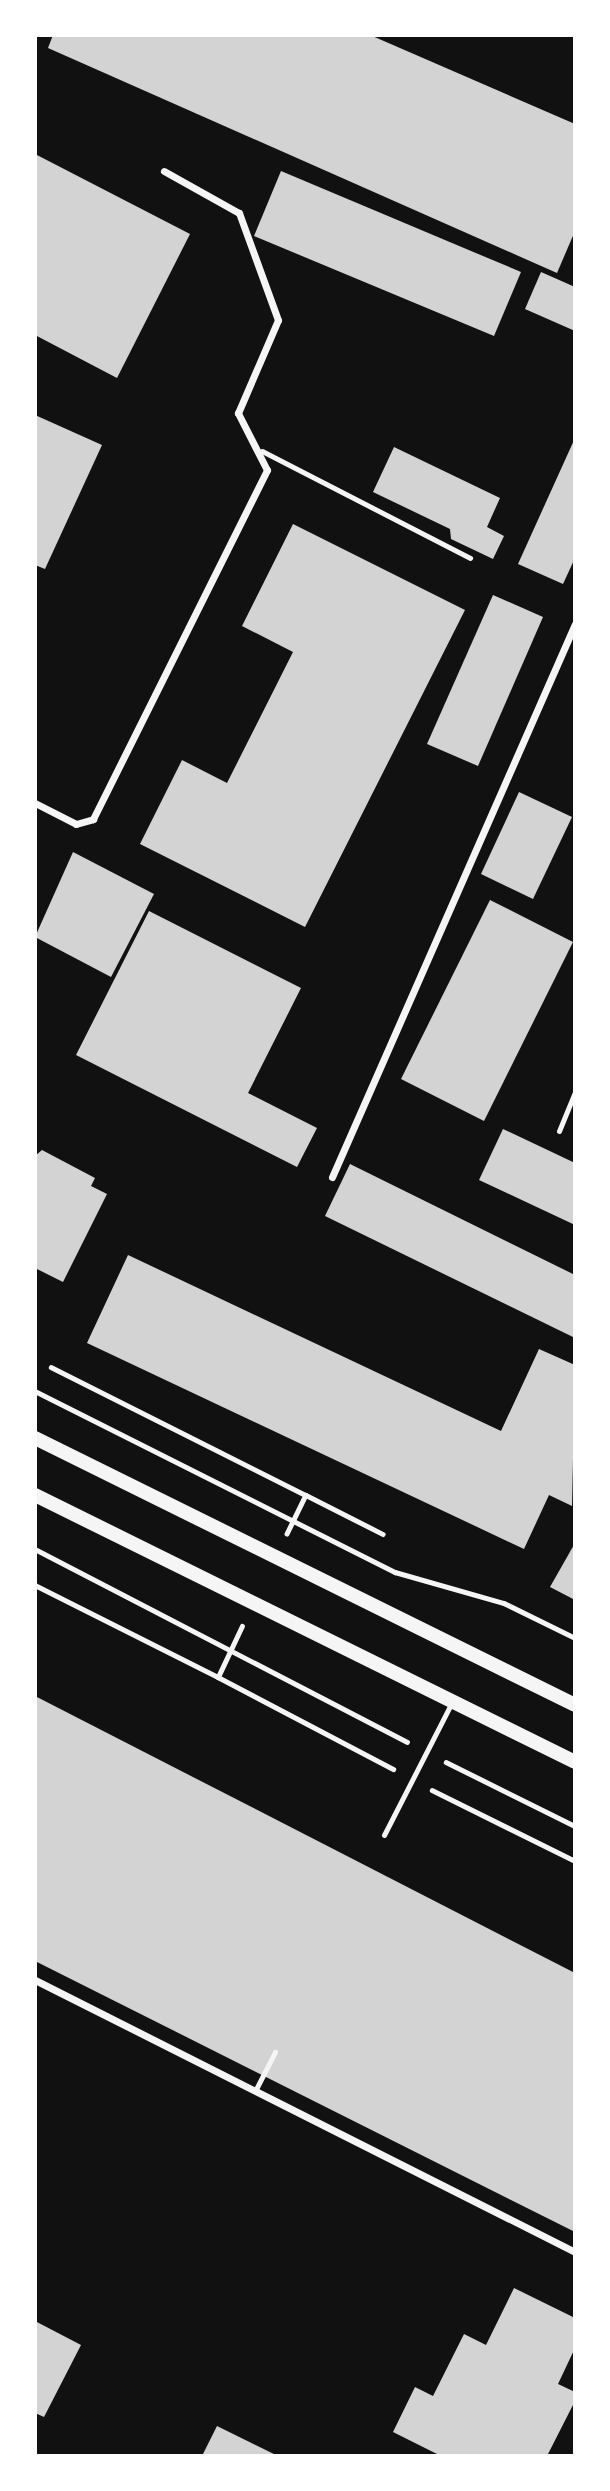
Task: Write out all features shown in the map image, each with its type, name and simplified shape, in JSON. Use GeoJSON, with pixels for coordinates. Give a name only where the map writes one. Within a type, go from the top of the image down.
{"type":"FeatureCollection","features":[{"type":"Feature","properties":{"kind":"main road"},"geometry":{"type":"LineString","coordinates":[[35,1438],[575,1704]]}},
{"type":"Feature","properties":{"kind":"main road"},"geometry":{"type":"LineString","coordinates":[[35,1495],[575,1762]]}},
{"type":"Feature","properties":{"kind":"street"},"geometry":{"type":"LineString","coordinates":[[35,803],[76,824],[93,819],[267,470],[262,451],[238,413],[278,320],[239,213],[164,171]]}},
{"type":"Feature","properties":{"kind":"street"},"geometry":{"type":"LineString","coordinates":[[332,1177],[575,624]]}},
{"type":"Feature","properties":{"kind":"street"},"geometry":{"type":"LineString","coordinates":[[35,1980],[575,2252]]}},
{"type":"Feature","properties":{"kind":"lane"},"geometry":{"type":"LineString","coordinates":[[262,451],[470,558]]}},
{"type":"Feature","properties":{"kind":"lane"},"geometry":{"type":"LineString","coordinates":[[559,1131],[575,1092]]}},
{"type":"Feature","properties":{"kind":"lane"},"geometry":{"type":"LineString","coordinates":[[384,1835],[453,1701]]}},
{"type":"Feature","properties":{"kind":"lane"},"geometry":{"type":"LineString","coordinates":[[255,2091],[275,2052]]}},
{"type":"Feature","properties":{"kind":"path"},"geometry":{"type":"LineString","coordinates":[[35,1391],[395,1572],[504,1603],[575,1638]]}},
{"type":"Feature","properties":{"kind":"path"},"geometry":{"type":"LineString","coordinates":[[306,1495],[383,1534]]}},
{"type":"Feature","properties":{"kind":"path"},"geometry":{"type":"LineString","coordinates":[[35,1549],[575,1826]]}},
{"type":"Feature","properties":{"kind":"path"},"geometry":{"type":"LineString","coordinates":[[218,1677],[413,1780],[575,1861]]}},
{"type":"Feature","properties":{"kind":"building"},"geometry":{"type":"Polygon","coordinates":[[[53,35],[370,35],[575,124],[575,231],[557,273],[48,48],[53,35]]]}},
{"type":"Feature","properties":{"kind":"building"},"geometry":{"type":"Polygon","coordinates":[[[35,154],[190,234],[117,378],[35,335],[35,154]]]}},
{"type":"Feature","properties":{"kind":"building"},"geometry":{"type":"Polygon","coordinates":[[[281,171],[521,272],[494,336],[254,236],[281,171]]]}},
{"type":"Feature","properties":{"kind":"building"},"geometry":{"type":"Polygon","coordinates":[[[541,272],[575,287],[575,331],[525,309],[541,272]]]}},
{"type":"Feature","properties":{"kind":"building"},"geometry":{"type":"Polygon","coordinates":[[[35,415],[102,445],[45,569],[35,565],[35,415]]]}},
{"type":"Feature","properties":{"kind":"building"},"geometry":{"type":"Polygon","coordinates":[[[575,438],[575,558],[563,584],[518,564],[575,438]]]}},
{"type":"Feature","properties":{"kind":"building"},"geometry":{"type":"Polygon","coordinates":[[[394,447],[500,498],[487,527],[504,536],[493,559],[451,539],[450,529],[373,492],[394,447]]]}},
{"type":"Feature","properties":{"kind":"building"},"geometry":{"type":"Polygon","coordinates":[[[293,524],[465,610],[305,927],[140,844],[182,760],[227,783],[293,652],[242,626],[293,524]]]}},
{"type":"Feature","properties":{"kind":"building"},"geometry":{"type":"Polygon","coordinates":[[[493,595],[543,617],[478,766],[427,744],[493,595]]]}},
{"type":"Feature","properties":{"kind":"building"},"geometry":{"type":"Polygon","coordinates":[[[519,792],[572,817],[533,899],[481,874],[519,792]]]}},
{"type":"Feature","properties":{"kind":"building"},"geometry":{"type":"Polygon","coordinates":[[[73,852],[154,894],[111,977],[35,937],[73,852]]]}},
{"type":"Feature","properties":{"kind":"building"},"geometry":{"type":"Polygon","coordinates":[[[490,900],[573,942],[484,1121],[401,1079],[490,900]]]}},
{"type":"Feature","properties":{"kind":"building"},"geometry":{"type":"Polygon","coordinates":[[[149,911],[301,988],[248,1093],[317,1128],[297,1167],[76,1055],[149,911]]]}},
{"type":"Feature","properties":{"kind":"building"},"geometry":{"type":"Polygon","coordinates":[[[503,1129],[575,1163],[575,1225],[479,1180],[503,1129]]]}},
{"type":"Feature","properties":{"kind":"building"},"geometry":{"type":"Polygon","coordinates":[[[42,1150],[95,1178],[91,1186],[107,1194],[63,1282],[35,1268],[35,1156],[42,1150]]]}},
{"type":"Feature","properties":{"kind":"building"},"geometry":{"type":"Polygon","coordinates":[[[350,1164],[575,1275],[575,1338],[325,1216],[350,1164]]]}},
{"type":"Feature","properties":{"kind":"building"},"geometry":{"type":"Polygon","coordinates":[[[128,1255],[501,1431],[539,1349],[575,1365],[572,1506],[549,1495],[524,1549],[87,1343],[128,1255]]]}},
{"type":"Feature","properties":{"kind":"building"},"geometry":{"type":"Polygon","coordinates":[[[575,1543],[575,1600],[550,1587],[575,1543]]]}},
{"type":"Feature","properties":{"kind":"building"},"geometry":{"type":"Polygon","coordinates":[[[35,1696],[575,1973],[575,2232],[35,1961],[35,1696]]]}},
{"type":"Feature","properties":{"kind":"building"},"geometry":{"type":"Polygon","coordinates":[[[514,2288],[575,2318],[575,2348],[558,2384],[575,2392],[575,2401],[547,2456],[441,2456],[393,2432],[415,2387],[433,2396],[464,2334],[486,2345],[514,2288]]]}},
{"type":"Feature","properties":{"kind":"building"},"geometry":{"type":"Polygon","coordinates":[[[35,2321],[81,2345],[44,2417],[35,2413],[35,2321]]]}},
{"type":"Feature","properties":{"kind":"building"},"geometry":{"type":"Polygon","coordinates":[[[217,2426],[278,2456],[202,2456],[217,2426]]]}}]}
